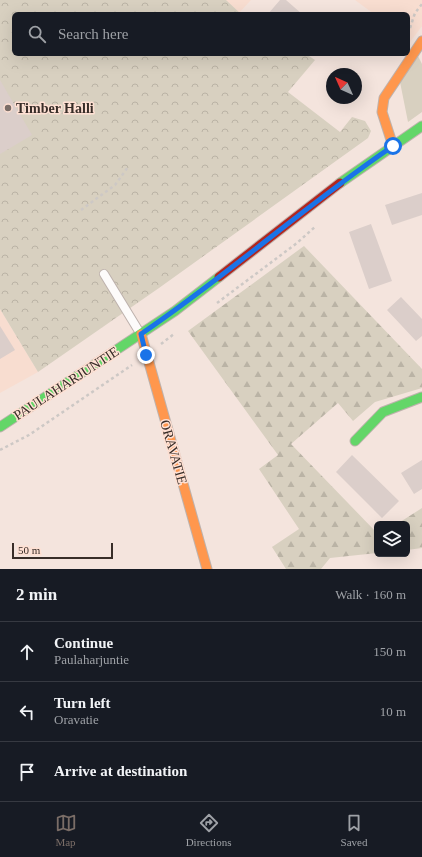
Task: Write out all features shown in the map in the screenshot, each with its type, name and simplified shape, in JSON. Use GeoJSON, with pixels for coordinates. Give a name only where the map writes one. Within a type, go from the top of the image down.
{"type":"FeatureCollection","features":[{"type":"Feature","properties":{"kind":"main road"},"geometry":{"type":"LineString","coordinates":[[393,146],[382,112],[384,98],[422,41]]}},
{"type":"Feature","properties":{"kind":"main road","name":"PAULAHARJUNTIE"},"geometry":{"type":"LineString","coordinates":[[0,427],[175,311],[351,175],[422,126]]}},
{"type":"Feature","properties":{"kind":"main road","name":"ORAVATIE"},"geometry":{"type":"LineString","coordinates":[[141,334],[207,569]]}},
{"type":"Feature","properties":{"kind":"main road"},"geometry":{"type":"LineString","coordinates":[[355,441],[383,412],[422,397]]}},
{"type":"Feature","properties":{"kind":"lane"},"geometry":{"type":"LineString","coordinates":[[104,274],[141,334]]}},
{"type":"Feature","properties":{"kind":"path"},"geometry":{"type":"LineString","coordinates":[[410,28],[415,13],[422,4]]}},
{"type":"Feature","properties":{"kind":"path"},"geometry":{"type":"LineString","coordinates":[[81,210],[115,185],[128,167]]}},
{"type":"Feature","properties":{"kind":"shaded area"},"geometry":{"type":"Polygon","coordinates":[[[226,0],[251,0],[240,12],[238,12],[226,0]]]}},
{"type":"Feature","properties":{"kind":"shaded area"},"geometry":{"type":"Polygon","coordinates":[[[355,0],[422,0],[422,26],[410,42],[410,12],[371,12],[355,0]]]}},
{"type":"Feature","properties":{"kind":"shaded area"},"geometry":{"type":"Polygon","coordinates":[[[0,309],[38,372],[0,393],[0,309]]]}},
{"type":"Feature","properties":{"kind":"green space"},"geometry":{"type":"Polygon","coordinates":[[[0,0],[226,0],[239,12],[12,12],[12,56],[309,56],[315,60],[288,92],[340,132],[352,117],[365,121],[371,131],[368,138],[159,288],[38,372],[0,309],[0,0]]]}},
{"type":"Feature","properties":{"kind":"green space"},"geometry":{"type":"Polygon","coordinates":[[[418,56],[422,64],[422,112],[408,122],[400,82],[418,56]]]}},
{"type":"Feature","properties":{"kind":"green space"},"geometry":{"type":"Polygon","coordinates":[[[304,246],[422,369],[422,388],[375,402],[353,421],[338,403],[291,444],[374,530],[374,553],[330,558],[321,569],[286,569],[272,547],[299,529],[259,469],[278,455],[188,331],[304,246]]]}},
{"type":"Feature","properties":{"kind":"green space"},"geometry":{"type":"Polygon","coordinates":[[[422,508],[422,548],[410,550],[410,521],[402,521],[422,508]]]}},
{"type":"Feature","properties":{"kind":"building"},"geometry":{"type":"Polygon","coordinates":[[[280,0],[286,0],[300,12],[270,12],[280,0]]]}},
{"type":"Feature","properties":{"kind":"building","name":"Timber Halli"},"geometry":{"type":"Polygon","coordinates":[[[0,80],[32,135],[0,154],[0,80]]]}},
{"type":"Feature","properties":{"kind":"building"},"geometry":{"type":"Polygon","coordinates":[[[422,193],[422,215],[392,225],[385,205],[422,193]]]}},
{"type":"Feature","properties":{"kind":"building"},"geometry":{"type":"Polygon","coordinates":[[[371,224],[392,281],[369,289],[349,232],[371,224]]]}},
{"type":"Feature","properties":{"kind":"building"},"geometry":{"type":"Polygon","coordinates":[[[401,297],[422,319],[422,336],[416,341],[387,310],[401,297]]]}},
{"type":"Feature","properties":{"kind":"building"},"geometry":{"type":"Polygon","coordinates":[[[0,326],[15,350],[0,359],[0,326]]]}},
{"type":"Feature","properties":{"kind":"building"},"geometry":{"type":"Polygon","coordinates":[[[352,455],[399,501],[382,518],[336,472],[352,455]]]}},
{"type":"Feature","properties":{"kind":"building"},"geometry":{"type":"Polygon","coordinates":[[[422,460],[422,489],[414,494],[401,473],[422,460]]]}},
{"type":"Feature","properties":{"kind":"traffic: fast"},"geometry":{"type":"LineString","coordinates":[[340,183],[422,126]]}},
{"type":"Feature","properties":{"kind":"traffic: fast"},"geometry":{"type":"LineString","coordinates":[[0,427],[175,311],[219,277]]}},
{"type":"Feature","properties":{"kind":"traffic: fast"},"geometry":{"type":"LineString","coordinates":[[355,441],[383,412],[422,397]]}},
{"type":"Feature","properties":{"kind":"traffic: slow"},"geometry":{"type":"LineString","coordinates":[[393,146],[382,112],[384,98],[422,41]]}},
{"type":"Feature","properties":{"kind":"traffic: slow"},"geometry":{"type":"LineString","coordinates":[[141,334],[207,569]]}},
{"type":"Feature","properties":{"kind":"traffic: jam"},"geometry":{"type":"LineString","coordinates":[[219,277],[340,183]]}},
{"type":"Feature","properties":{"kind":"place","name":"Timber Halli"},"geometry":{"type":"Point","coordinates":[8,108]}},
{"type":"Feature","properties":{"kind":"route"},"geometry":{"type":"LineString","coordinates":[[146,355],[141,334],[175,311],[351,175],[393,146]]}}]}
